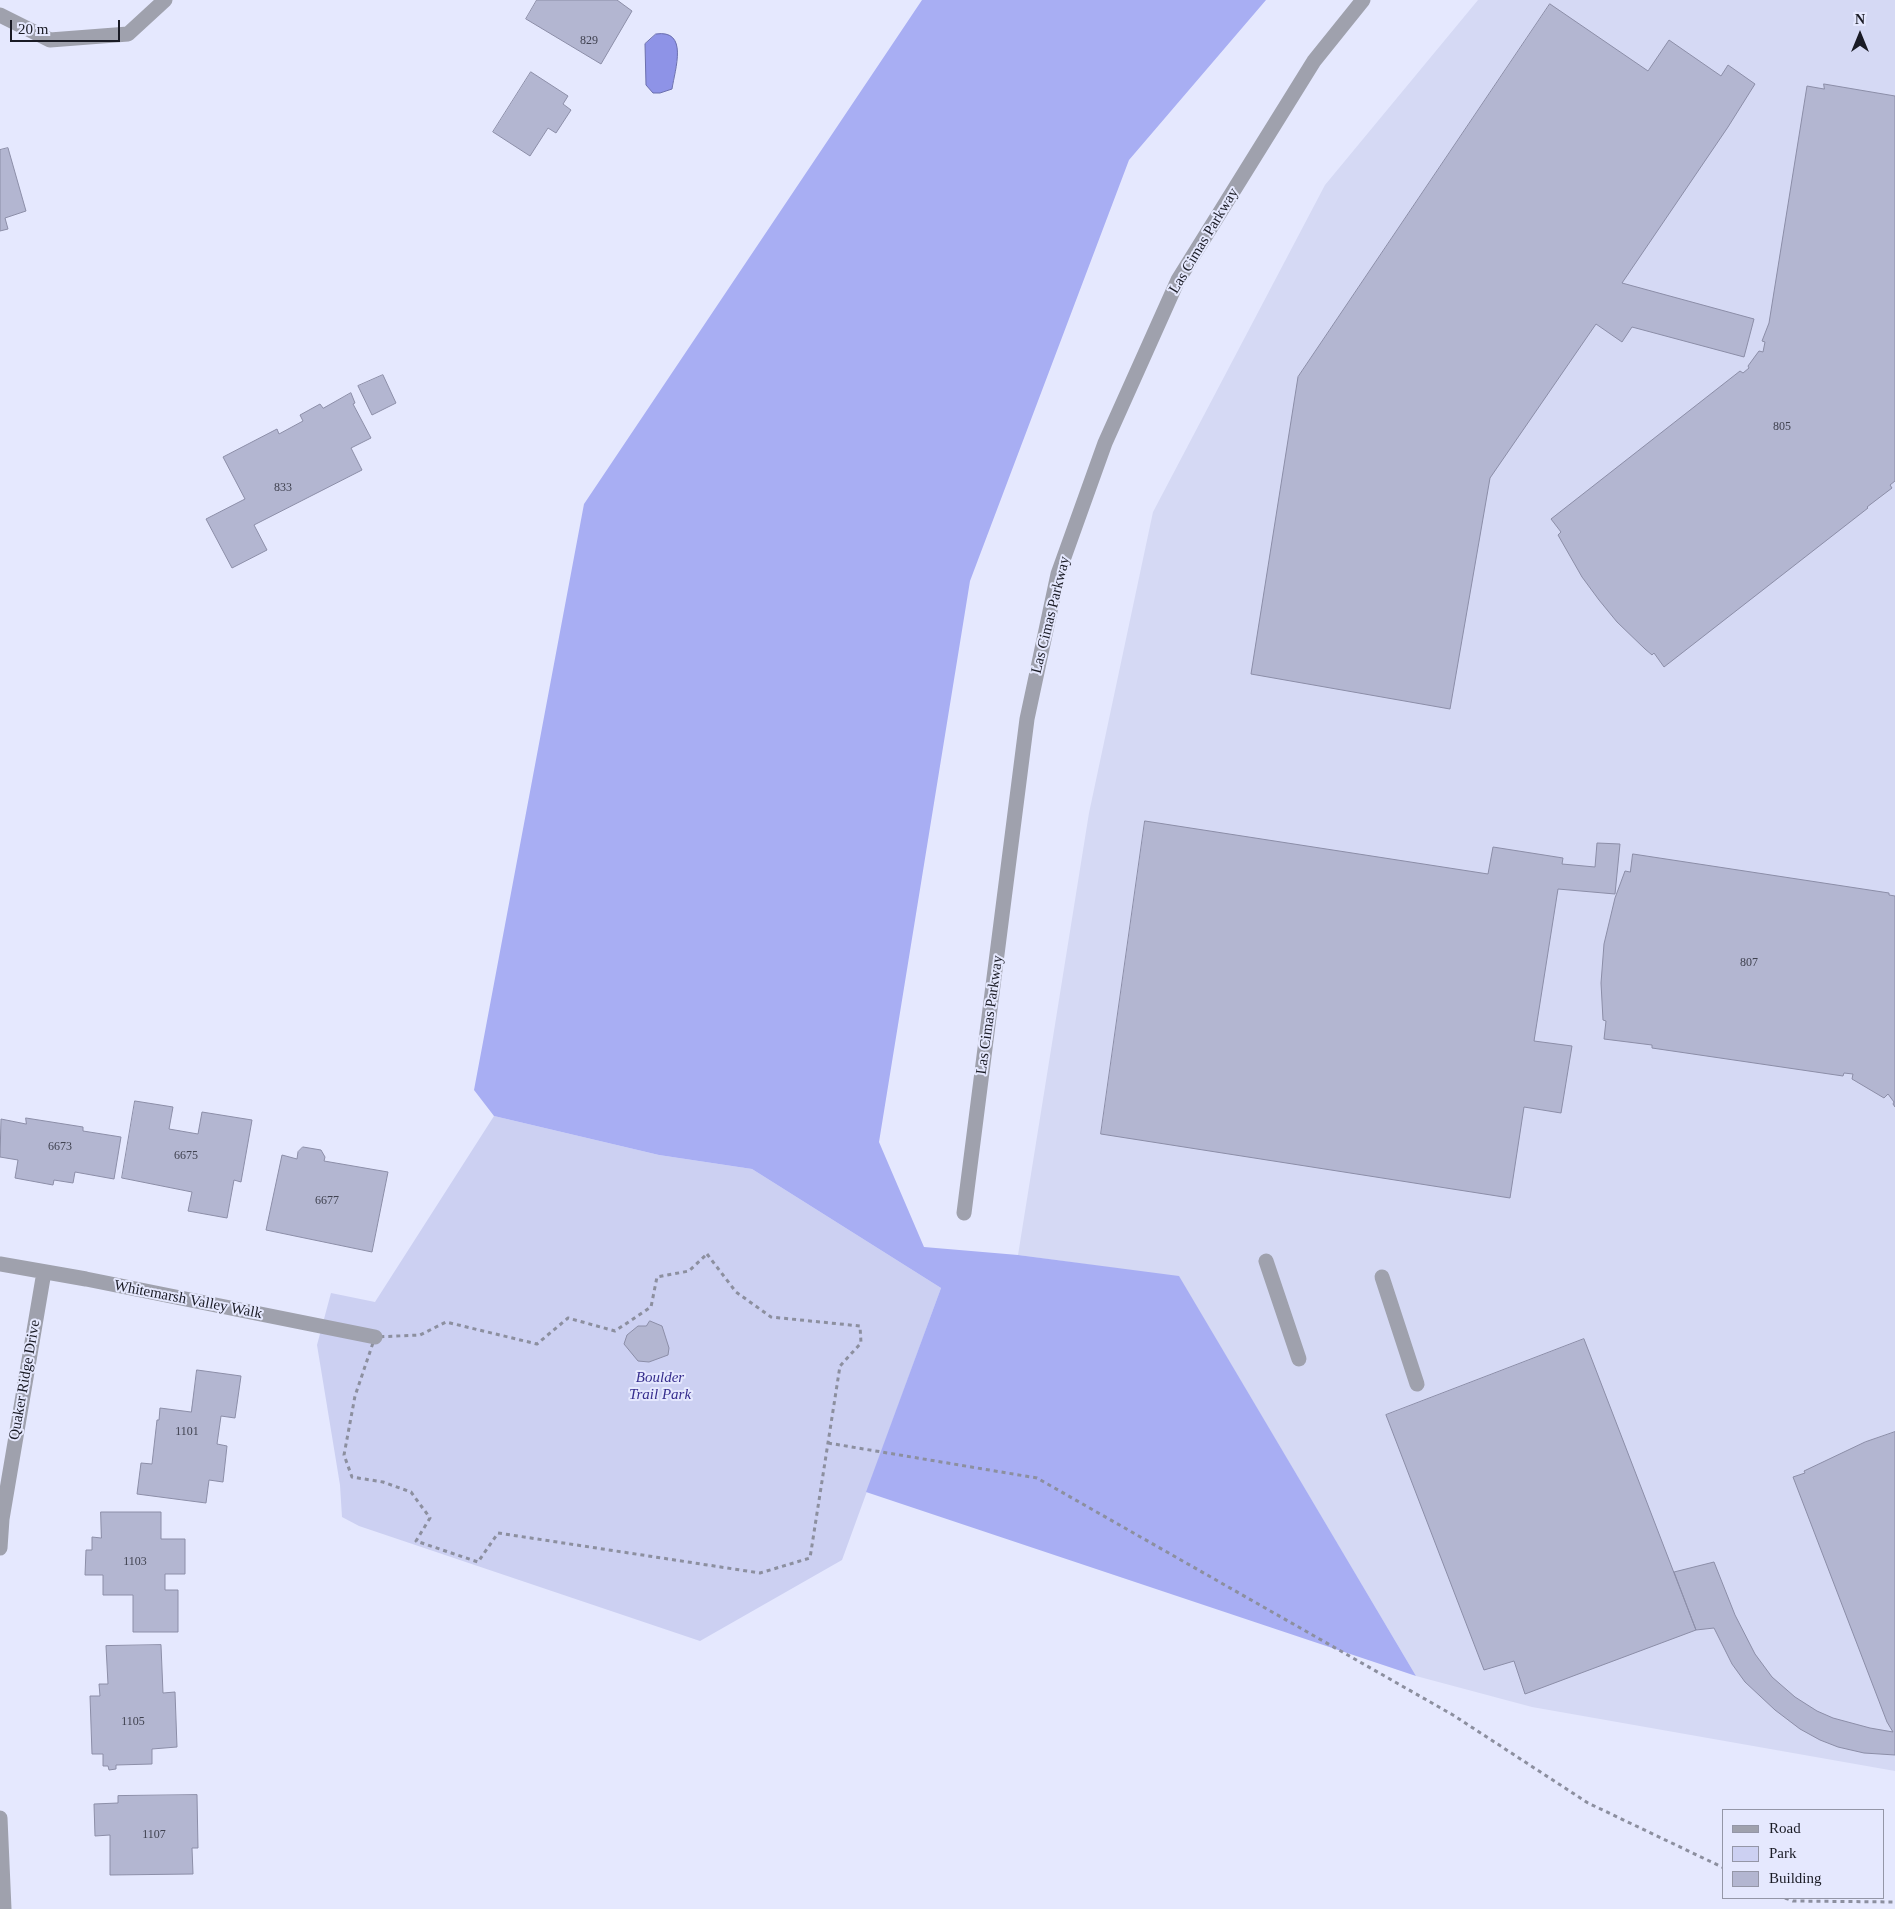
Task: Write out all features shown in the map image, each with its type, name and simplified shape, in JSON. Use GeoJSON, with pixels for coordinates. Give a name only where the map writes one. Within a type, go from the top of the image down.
{"type":"FeatureCollection","features":[{"type":"Feature","properties":{"kind":"street"},"geometry":{"type":"LineString","coordinates":[[0,15],[50,40],[128,34],[165,0]]}},
{"type":"Feature","properties":{"kind":"street","name":"Las Cimas Parkway"},"geometry":{"type":"LineString","coordinates":[[964,1212],[1027,719],[1058,574],[1105,443],[1178,280],[1314,61],[1363,0]]}},
{"type":"Feature","properties":{"kind":"street"},"geometry":{"type":"LineString","coordinates":[[1266,1261],[1300,1359]]}},
{"type":"Feature","properties":{"kind":"street","name":"Whitemarsh Valley Walk"},"geometry":{"type":"LineString","coordinates":[[0,1264],[375,1337]]}},
{"type":"Feature","properties":{"kind":"street","name":"Quaker Ridge Drive"},"geometry":{"type":"LineString","coordinates":[[0,1548],[2,1519],[44,1272]]}},
{"type":"Feature","properties":{"kind":"street"},"geometry":{"type":"LineString","coordinates":[[1382,1277],[1417,1384]]}},
{"type":"Feature","properties":{"kind":"street"},"geometry":{"type":"LineString","coordinates":[[0,1818],[4,1909]]}},
{"type":"Feature","properties":{"kind":"path"},"geometry":{"type":"LineString","coordinates":[[707,1254],[736,1292],[771,1317],[860,1326],[861,1343],[840,1366],[828,1443],[810,1558],[760,1573],[498,1533],[478,1562],[416,1541],[430,1518],[411,1492],[383,1482],[352,1477],[344,1455],[355,1396],[375,1337],[420,1335],[446,1322],[537,1344],[568,1318],[615,1331],[651,1308],[657,1277],[690,1271],[707,1254]]}},
{"type":"Feature","properties":{"kind":"path"},"geometry":{"type":"LineString","coordinates":[[828,1443],[1037,1478],[1453,1715],[1588,1804],[1722,1867]]}},
{"type":"Feature","properties":{"kind":"path"},"geometry":{"type":"LineString","coordinates":[[1788,1899],[1793,1901],[1895,1902]]}},
{"type":"Feature","properties":{"kind":"shaded area"},"geometry":{"type":"Polygon","coordinates":[[[922,0],[1266,0],[1129,160],[970,581],[879,1142],[924,1247],[1018,1255],[1179,1276],[1416,1676],[866,1492],[941,1288],[752,1169],[659,1155],[494,1116],[474,1090],[584,504],[922,0]]]}},
{"type":"Feature","properties":{"kind":"shaded area"},"geometry":{"type":"Polygon","coordinates":[[[1478,0],[1895,0],[1895,1771],[1532,1707],[1416,1676],[1179,1277],[1018,1255],[1089,813],[1153,512],[1325,185],[1478,0]]]}},
{"type":"Feature","properties":{"kind":"shaded area"},"geometry":{"type":"Polygon","coordinates":[[[656,34],[666,34],[673,38],[678,52],[672,89],[660,93],[653,93],[646,85],[645,44],[656,34]]]}},
{"type":"Feature","properties":{"kind":"green space","name":"Boulder Trail Park"},"geometry":{"type":"Polygon","coordinates":[[[494,1116],[659,1155],[752,1169],[941,1288],[842,1560],[700,1641],[359,1526],[342,1517],[340,1485],[317,1345],[331,1293],[375,1302],[494,1116]]]}},
{"type":"Feature","properties":{"kind":"building"},"geometry":{"type":"Polygon","coordinates":[[[537,0],[617,0],[632,11],[601,64],[526,19],[537,0]]]}},
{"type":"Feature","properties":{"kind":"building"},"geometry":{"type":"Polygon","coordinates":[[[1550,4],[1648,71],[1669,40],[1721,76],[1728,65],[1755,84],[1622,283],[1754,319],[1744,357],[1632,327],[1622,342],[1596,324],[1490,478],[1450,709],[1251,674],[1298,377],[1550,4]]]}},
{"type":"Feature","properties":{"kind":"building"},"geometry":{"type":"Polygon","coordinates":[[[531,72],[568,96],[563,104],[571,110],[556,133],[548,128],[530,156],[493,132],[531,72]]]}},
{"type":"Feature","properties":{"kind":"building"},"geometry":{"type":"Polygon","coordinates":[[[1824,84],[1895,96],[1895,481],[1890,485],[1892,488],[1868,508],[1664,667],[1654,653],[1652,655],[1645,649],[1617,622],[1599,600],[1582,577],[1558,535],[1561,532],[1551,519],[1740,371],[1743,373],[1749,368],[1748,366],[1759,351],[1763,352],[1765,342],[1762,341],[1769,323],[1807,86],[1824,89],[1824,84]]]}},
{"type":"Feature","properties":{"kind":"building"},"geometry":{"type":"Polygon","coordinates":[[[8,148],[26,211],[5,218],[8,229],[0,231],[0,150],[8,148]]]}},
{"type":"Feature","properties":{"kind":"building"},"geometry":{"type":"Polygon","coordinates":[[[383,375],[396,403],[372,415],[358,386],[383,375]]]}},
{"type":"Feature","properties":{"kind":"building"},"geometry":{"type":"Polygon","coordinates":[[[351,393],[355,403],[353,404],[371,438],[351,448],[362,470],[254,525],[267,550],[232,568],[206,519],[245,499],[223,457],[277,429],[279,434],[303,421],[300,415],[320,404],[323,408],[351,393]]]}},
{"type":"Feature","properties":{"kind":"building"},"geometry":{"type":"Polygon","coordinates":[[[1145,821],[1488,874],[1493,847],[1563,858],[1562,864],[1595,867],[1597,843],[1620,844],[1615,894],[1558,889],[1534,1041],[1572,1046],[1561,1113],[1524,1107],[1510,1198],[1101,1134],[1145,821]]]}},
{"type":"Feature","properties":{"kind":"building"},"geometry":{"type":"Polygon","coordinates":[[[1633,854],[1889,893],[1889,895],[1895,896],[1895,1107],[1888,1094],[1884,1098],[1852,1079],[1853,1074],[1844,1073],[1843,1076],[1652,1048],[1652,1045],[1604,1039],[1606,1021],[1603,1020],[1601,983],[1604,944],[1615,898],[1625,871],[1630,872],[1633,854]]]}},
{"type":"Feature","properties":{"kind":"building"},"geometry":{"type":"Polygon","coordinates":[[[135,1101],[173,1107],[169,1129],[198,1134],[202,1112],[252,1120],[241,1182],[234,1180],[227,1218],[188,1211],[192,1192],[122,1178],[135,1101]]]}},
{"type":"Feature","properties":{"kind":"building"},"geometry":{"type":"Polygon","coordinates":[[[26,1118],[83,1127],[83,1131],[121,1137],[114,1179],[75,1172],[73,1183],[54,1180],[53,1185],[15,1178],[18,1160],[0,1157],[1,1119],[26,1124],[26,1118]]]}},
{"type":"Feature","properties":{"kind":"building"},"geometry":{"type":"Polygon","coordinates":[[[303,1147],[321,1150],[325,1157],[324,1161],[388,1172],[372,1252],[266,1230],[282,1155],[297,1159],[298,1152],[303,1147]]]}},
{"type":"Feature","properties":{"kind":"building"},"geometry":{"type":"Polygon","coordinates":[[[650,1321],[662,1326],[669,1348],[668,1355],[649,1362],[638,1361],[624,1344],[627,1335],[638,1326],[646,1326],[650,1321]]]}},
{"type":"Feature","properties":{"kind":"building"},"geometry":{"type":"Polygon","coordinates":[[[1584,1339],[1696,1630],[1525,1694],[1514,1661],[1484,1670],[1386,1415],[1584,1339]]]}},
{"type":"Feature","properties":{"kind":"building"},"geometry":{"type":"Polygon","coordinates":[[[197,1370],[241,1376],[235,1418],[221,1416],[217,1444],[227,1446],[223,1482],[209,1480],[206,1503],[137,1494],[141,1463],[152,1464],[160,1408],[191,1412],[197,1370]]]}},
{"type":"Feature","properties":{"kind":"building"},"geometry":{"type":"Polygon","coordinates":[[[1895,1432],[1895,1755],[1864,1753],[1838,1747],[1800,1729],[1775,1710],[1745,1682],[1732,1664],[1714,1628],[1696,1630],[1674,1572],[1714,1562],[1735,1615],[1755,1654],[1772,1677],[1795,1697],[1817,1711],[1833,1718],[1893,1732],[1887,1722],[1793,1477],[1805,1473],[1804,1471],[1865,1442],[1895,1432]]]}},
{"type":"Feature","properties":{"kind":"building"},"geometry":{"type":"Polygon","coordinates":[[[101,1512],[161,1512],[161,1539],[185,1539],[185,1574],[165,1574],[165,1590],[178,1590],[178,1632],[133,1632],[133,1595],[103,1595],[103,1575],[85,1575],[86,1550],[92,1550],[92,1537],[101,1538],[101,1512]]]}},
{"type":"Feature","properties":{"kind":"building"},"geometry":{"type":"Polygon","coordinates":[[[161,1645],[163,1693],[175,1692],[177,1747],[152,1749],[152,1764],[116,1765],[116,1769],[109,1770],[108,1766],[103,1766],[103,1754],[92,1754],[90,1696],[100,1696],[99,1684],[108,1684],[106,1646],[161,1645]]]}},
{"type":"Feature","properties":{"kind":"building"},"geometry":{"type":"Polygon","coordinates":[[[197,1795],[198,1848],[192,1848],[193,1874],[110,1875],[110,1835],[95,1836],[94,1804],[118,1803],[118,1796],[197,1795]]]}}]}
